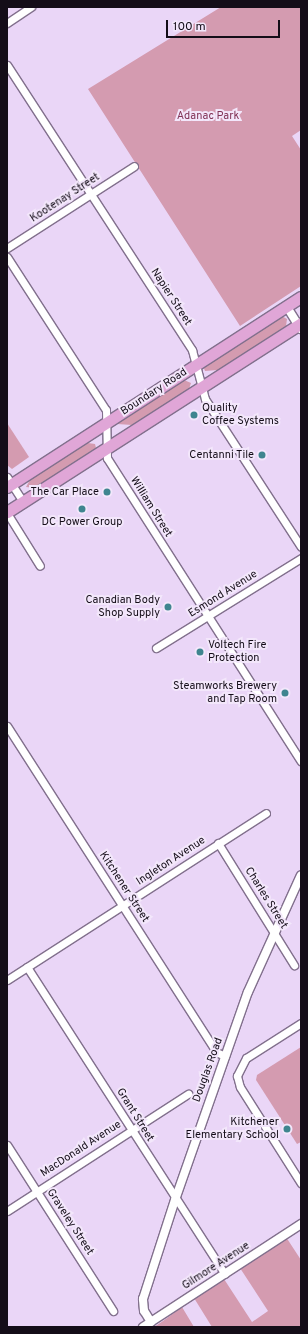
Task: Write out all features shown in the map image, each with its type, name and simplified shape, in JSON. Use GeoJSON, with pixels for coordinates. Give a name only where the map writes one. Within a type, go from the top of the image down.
{"type":"FeatureCollection","features":[{"type":"Feature","properties":{"kind":"main road","name":"Boundary Road"},"geometry":{"type":"LineString","coordinates":[[9,483],[107,422],[301,297]]}},
{"type":"Feature","properties":{"kind":"main road","name":"Boundary Road"},"geometry":{"type":"LineString","coordinates":[[7,513],[202,386],[300,326]]}},
{"type":"Feature","properties":{"kind":"street"},"geometry":{"type":"LineString","coordinates":[[7,23],[31,7]]}},
{"type":"Feature","properties":{"kind":"street","name":"Napier Street"},"geometry":{"type":"LineString","coordinates":[[7,65],[192,350],[197,364],[205,399],[301,547]]}},
{"type":"Feature","properties":{"kind":"street","name":"Kootenay Street"},"geometry":{"type":"LineString","coordinates":[[7,248],[134,166]]}},
{"type":"Feature","properties":{"kind":"street","name":"William Street"},"geometry":{"type":"LineString","coordinates":[[7,257],[106,410],[107,458],[301,762]]}},
{"type":"Feature","properties":{"kind":"street"},"geometry":{"type":"LineString","coordinates":[[287,307],[300,326]]}},
{"type":"Feature","properties":{"kind":"street"},"geometry":{"type":"LineString","coordinates":[[9,483],[24,502]]}},
{"type":"Feature","properties":{"kind":"street"},"geometry":{"type":"LineString","coordinates":[[7,513],[40,566]]}},
{"type":"Feature","properties":{"kind":"street","name":"Esmond Avenue"},"geometry":{"type":"LineString","coordinates":[[156,648],[301,558]]}},
{"type":"Feature","properties":{"kind":"street","name":"Kitchener Street"},"geometry":{"type":"LineString","coordinates":[[7,726],[216,1052],[225,1056]]}},
{"type":"Feature","properties":{"kind":"street","name":"Ingleton Avenue"},"geometry":{"type":"LineString","coordinates":[[7,980],[266,813]]}},
{"type":"Feature","properties":{"kind":"street","name":"Charles Street"},"geometry":{"type":"LineString","coordinates":[[218,843],[294,965]]}},
{"type":"Feature","properties":{"kind":"street","name":"Douglas Road"},"geometry":{"type":"LineString","coordinates":[[147,1325],[143,1299],[175,1200],[225,1056],[275,933],[301,875]]}},
{"type":"Feature","properties":{"kind":"street","name":"Grant Street"},"geometry":{"type":"LineString","coordinates":[[27,967],[175,1200],[225,1274]]}},
{"type":"Feature","properties":{"kind":"street"},"geometry":{"type":"LineString","coordinates":[[301,1023],[244,1060],[238,1072],[240,1087],[301,1183]]}},
{"type":"Feature","properties":{"kind":"street","name":"MacDonald Avenue"},"geometry":{"type":"LineString","coordinates":[[7,1211],[188,1094]]}},
{"type":"Feature","properties":{"kind":"street","name":"Graveley Street"},"geometry":{"type":"LineString","coordinates":[[7,1145],[113,1311]]}},
{"type":"Feature","properties":{"kind":"street","name":"Gilmore Avenue"},"geometry":{"type":"LineString","coordinates":[[147,1325],[301,1224]]}},
{"type":"Feature","properties":{"kind":"green space","name":"Adanac Park"},"geometry":{"type":"Polygon","coordinates":[[[221,7],[301,7],[301,130],[292,136],[301,150],[301,286],[240,326],[88,89],[221,7]]]}},
{"type":"Feature","properties":{"kind":"green space"},"geometry":{"type":"Polygon","coordinates":[[[280,315],[287,319],[286,326],[218,370],[205,371],[203,366],[280,315]]]}},
{"type":"Feature","properties":{"kind":"green space"},"geometry":{"type":"Polygon","coordinates":[[[184,380],[191,383],[189,389],[132,425],[117,424],[117,421],[184,380]]]}},
{"type":"Feature","properties":{"kind":"green space"},"geometry":{"type":"Polygon","coordinates":[[[7,423],[29,457],[12,469],[7,465],[7,423]]]}},
{"type":"Feature","properties":{"kind":"green space"},"geometry":{"type":"Polygon","coordinates":[[[88,443],[95,444],[96,448],[35,488],[26,487],[32,476],[88,443]]]}},
{"type":"Feature","properties":{"kind":"green space"},"geometry":{"type":"Polygon","coordinates":[[[301,1047],[301,1142],[297,1144],[256,1080],[257,1075],[301,1047]]]}},
{"type":"Feature","properties":{"kind":"green space"},"geometry":{"type":"Polygon","coordinates":[[[286,1237],[301,1260],[301,1327],[212,1327],[194,1298],[224,1279],[252,1322],[268,1311],[240,1268],[286,1237]]]}},
{"type":"Feature","properties":{"kind":"green space"},"geometry":{"type":"Polygon","coordinates":[[[182,1307],[194,1327],[154,1327],[163,1321],[182,1307]]]}},
{"type":"Feature","properties":{"kind":"place","name":"Quality Coffee Systems"},"geometry":{"type":"Point","coordinates":[194,415]}},
{"type":"Feature","properties":{"kind":"place","name":"Centanni Tile"},"geometry":{"type":"Point","coordinates":[262,455]}},
{"type":"Feature","properties":{"kind":"place","name":"The Car Place"},"geometry":{"type":"Point","coordinates":[107,492]}},
{"type":"Feature","properties":{"kind":"place","name":"DC Power Group"},"geometry":{"type":"Point","coordinates":[82,509]}},
{"type":"Feature","properties":{"kind":"place","name":"Canadian Body Shop Supply"},"geometry":{"type":"Point","coordinates":[168,607]}},
{"type":"Feature","properties":{"kind":"place","name":"Voltech Fire Protection"},"geometry":{"type":"Point","coordinates":[200,652]}},
{"type":"Feature","properties":{"kind":"place","name":"Steamworks Brewery and Tap Room"},"geometry":{"type":"Point","coordinates":[285,693]}},
{"type":"Feature","properties":{"kind":"place","name":"Kitchener Elementary School"},"geometry":{"type":"Point","coordinates":[287,1129]}}]}
